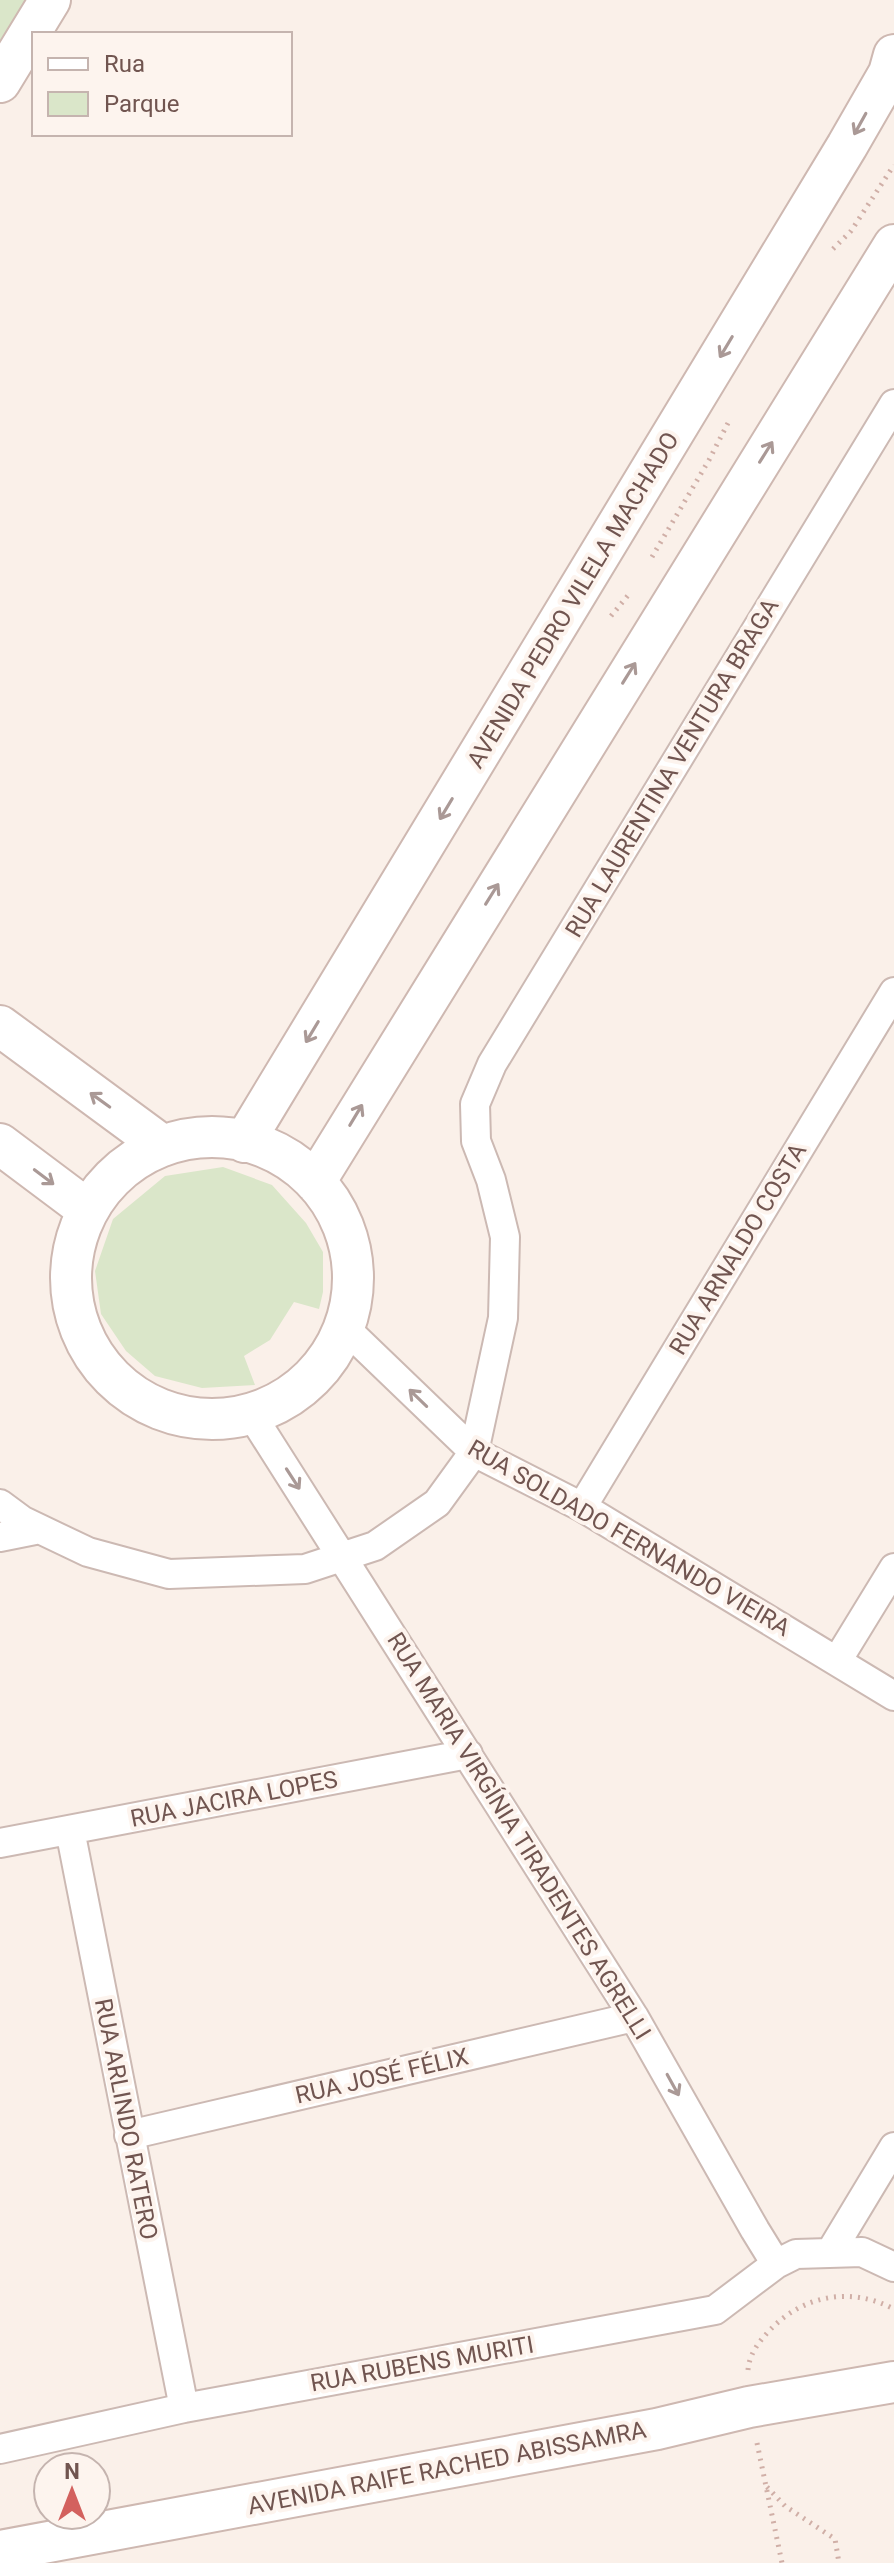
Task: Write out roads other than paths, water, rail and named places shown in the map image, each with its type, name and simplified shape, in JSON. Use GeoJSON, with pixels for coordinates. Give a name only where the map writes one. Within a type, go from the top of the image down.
{"type":"FeatureCollection","features":[{"type":"Feature","properties":{"kind":"street"},"geometry":{"type":"LineString","coordinates":[[0,82],[50,0]]}},
{"type":"Feature","properties":{"kind":"street","name":"AVENIDA PEDRO VILELA MACHADO"},"geometry":{"type":"LineString","coordinates":[[244,1142],[847,146],[889,73],[894,55]]}},
{"type":"Feature","properties":{"kind":"street"},"geometry":{"type":"LineString","coordinates":[[315,1182],[894,245]]}},
{"type":"Feature","properties":{"kind":"street","name":"RUA LAURENTINA VENTURA BRAGA"},"geometry":{"type":"LineString","coordinates":[[474,1452],[503,1318],[505,1237],[491,1180],[476,1141],[475,1104],[492,1064],[894,404]]}},
{"type":"Feature","properties":{"kind":"street","name":"RUA ARNALDO COSTA"},"geometry":{"type":"LineString","coordinates":[[582,1507],[894,992]]}},
{"type":"Feature","properties":{"kind":"street"},"geometry":{"type":"LineString","coordinates":[[0,1026],[163,1146]]}},
{"type":"Feature","properties":{"kind":"street"},"geometry":{"type":"LineString","coordinates":[[203,1138],[244,1142],[270,1150],[294,1164],[315,1182],[331,1202],[351,1250],[354,1276],[352,1302],[345,1328],[333,1351],[298,1390],[276,1404],[226,1419],[200,1419],[175,1414],[129,1392],[109,1375],[81,1333],[70,1284],[78,1234],[88,1210],[102,1189],[120,1171],[163,1146],[203,1138]]}},
{"type":"Feature","properties":{"kind":"street"},"geometry":{"type":"LineString","coordinates":[[0,1144],[88,1210]]}},
{"type":"Feature","properties":{"kind":"street","name":"RUA SOLDADO FERNANDO VIEIRA"},"geometry":{"type":"LineString","coordinates":[[345,1328],[474,1452],[582,1507],[894,1696]]}},
{"type":"Feature","properties":{"kind":"street","name":"RUA MARIA VIRGÍNIA TIRADENTES AGRELLI"},"geometry":{"type":"LineString","coordinates":[[251,1414],[634,2017],[776,2264]]}},
{"type":"Feature","properties":{"kind":"street"},"geometry":{"type":"LineString","coordinates":[[0,1504],[23,1521],[88,1552],[169,1574],[305,1569],[375,1546],[437,1503],[474,1452]]}},
{"type":"Feature","properties":{"kind":"street"},"geometry":{"type":"LineString","coordinates":[[0,1537],[40,1529]]}},
{"type":"Feature","properties":{"kind":"street"},"geometry":{"type":"LineString","coordinates":[[837,1661],[894,1568]]}},
{"type":"Feature","properties":{"kind":"street","name":"RUA JACIRA LOPES"},"geometry":{"type":"LineString","coordinates":[[0,1843],[468,1754]]}},
{"type":"Feature","properties":{"kind":"street","name":"RUA ARLINDO RATERO"},"geometry":{"type":"LineString","coordinates":[[70,1830],[184,2408]]}},
{"type":"Feature","properties":{"kind":"street","name":"RUA JOSÉ FÉLIX"},"geometry":{"type":"LineString","coordinates":[[129,2135],[634,2017]]}},
{"type":"Feature","properties":{"kind":"street"},"geometry":{"type":"LineString","coordinates":[[830,2253],[894,2147]]}},
{"type":"Feature","properties":{"kind":"street","name":"RUA RUBENS MURITI"},"geometry":{"type":"LineString","coordinates":[[0,2449],[184,2408],[715,2310],[776,2264],[796,2254],[862,2252],[894,2267]]}},
{"type":"Feature","properties":{"kind":"street","name":"AVENIDA RAIFE RACHED ABISSAMRA"},"geometry":{"type":"LineString","coordinates":[[0,2551],[894,2382]]}}]}
